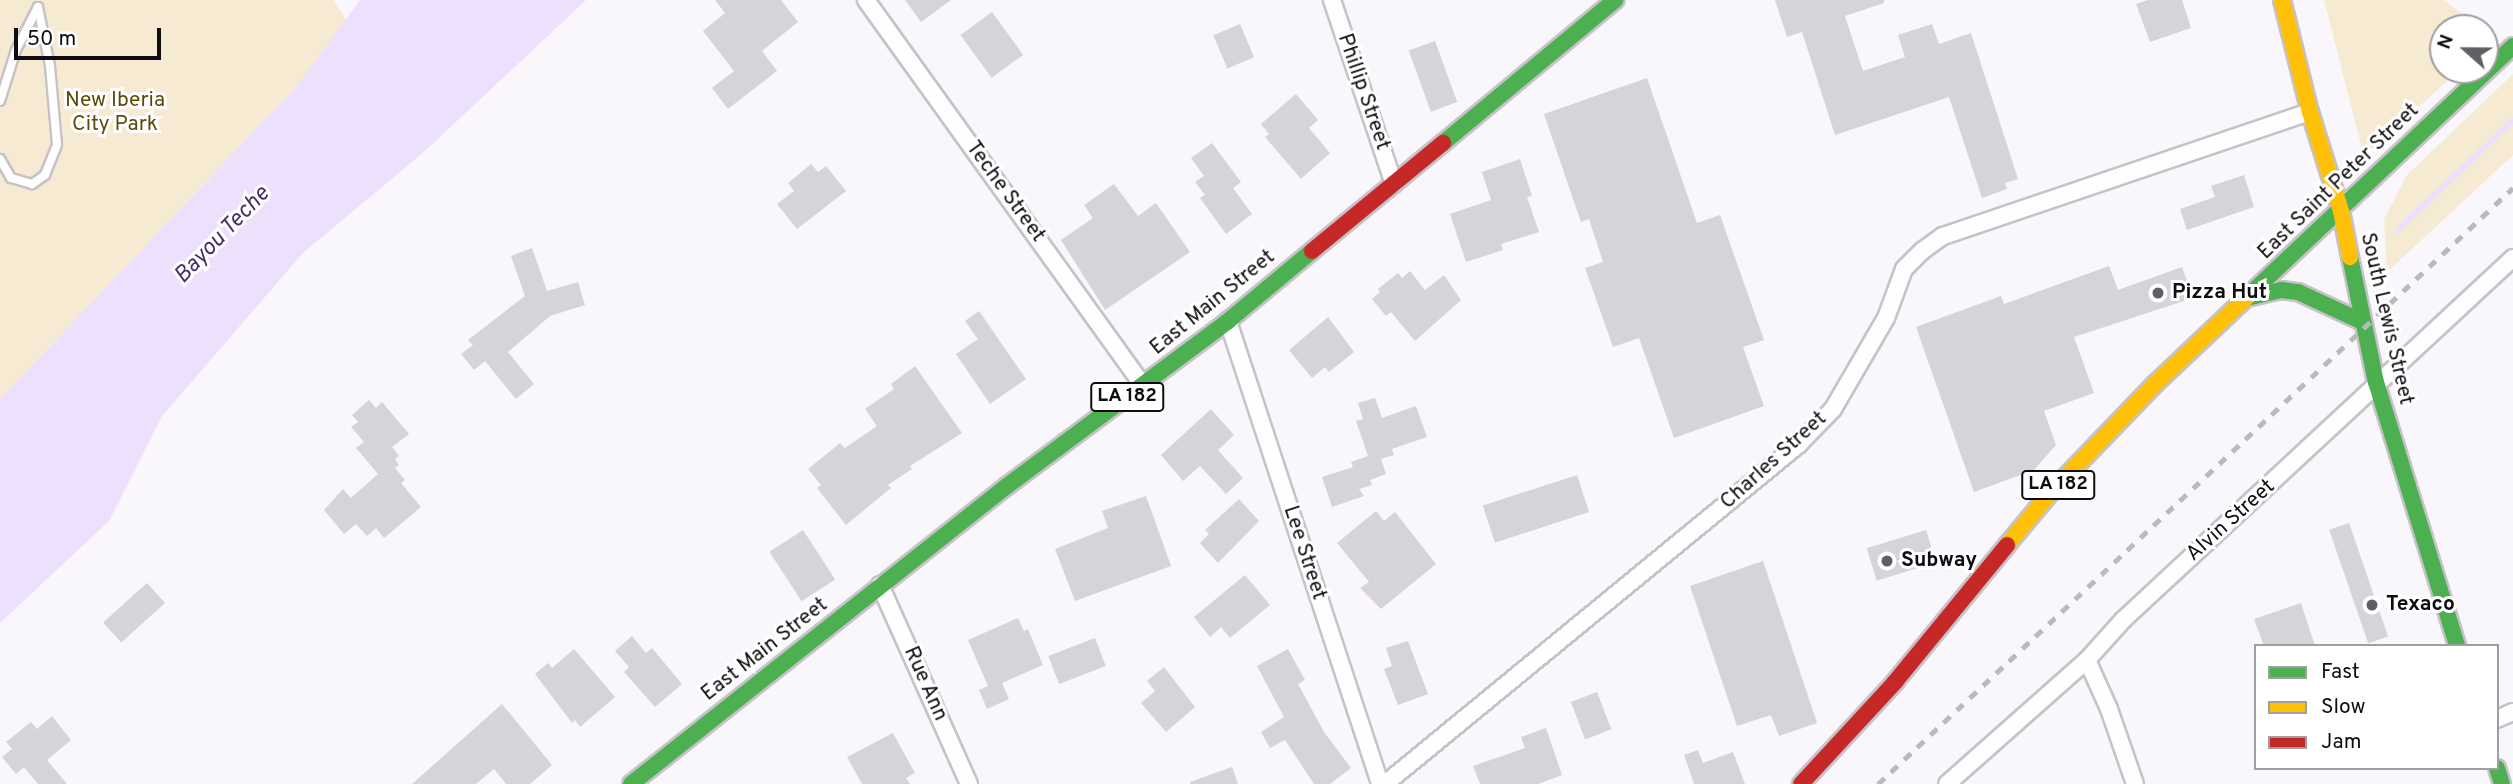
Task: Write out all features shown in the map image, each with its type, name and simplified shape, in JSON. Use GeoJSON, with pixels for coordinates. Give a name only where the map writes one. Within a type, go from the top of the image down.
{"type":"FeatureCollection","features":[{"type":"Feature","properties":{"kind":"main road","name":"East Main Street"},"geometry":{"type":"LineString","coordinates":[[631,784],[880,585],[1228,321],[1615,0]]}},
{"type":"Feature","properties":{"kind":"main road","name":"South Lewis Street"},"geometry":{"type":"LineString","coordinates":[[2283,0],[2309,112],[2341,211],[2376,382],[2457,644]]}},
{"type":"Feature","properties":{"kind":"main road","name":"East Saint Peter Street"},"geometry":{"type":"LineString","coordinates":[[1801,784],[1895,682],[2052,492],[2155,384],[2513,46]]}},
{"type":"Feature","properties":{"kind":"main road"},"geometry":{"type":"LineString","coordinates":[[2247,298],[2281,290],[2298,292],[2363,322]]}},
{"type":"Feature","properties":{"kind":"street","name":"Teche Street"},"geometry":{"type":"LineString","coordinates":[[866,0],[1143,385]]}},
{"type":"Feature","properties":{"kind":"street","name":"Phillip Street"},"geometry":{"type":"LineString","coordinates":[[1332,0],[1394,184]]}},
{"type":"Feature","properties":{"kind":"street","name":"Charles Street"},"geometry":{"type":"LineString","coordinates":[[1382,784],[1799,444],[1833,408],[1886,318],[1904,270],[1922,251],[1943,236],[2309,112]]}},
{"type":"Feature","properties":{"kind":"street","name":"Alvin Street"},"geometry":{"type":"LineString","coordinates":[[1947,784],[2087,660],[2123,620],[2342,419],[2376,382],[2513,258]]}},
{"type":"Feature","properties":{"kind":"street","name":"Lee Street"},"geometry":{"type":"LineString","coordinates":[[1228,321],[1382,784]]}},
{"type":"Feature","properties":{"kind":"street","name":"Rue Ann"},"geometry":{"type":"LineString","coordinates":[[880,585],[969,784]]}},
{"type":"Feature","properties":{"kind":"street"},"geometry":{"type":"LineString","coordinates":[[2087,660],[2109,709],[2135,784]]}},
{"type":"Feature","properties":{"kind":"lane"},"geometry":{"type":"LineString","coordinates":[[0,101],[12,60],[37,4]]}},
{"type":"Feature","properties":{"kind":"lane"},"geometry":{"type":"LineString","coordinates":[[0,159],[11,178],[32,184],[45,175],[57,145],[51,78],[37,4]]}},
{"type":"Feature","properties":{"kind":"green space","name":"New Iberia City Park"},"geometry":{"type":"Polygon","coordinates":[[[0,0],[333,0],[352,28],[0,399],[0,0]]]}},
{"type":"Feature","properties":{"kind":"green space"},"geometry":{"type":"Polygon","coordinates":[[[2324,0],[2443,0],[2462,14],[2429,14],[2429,84],[2444,84],[2364,157],[2324,0]]]}},
{"type":"Feature","properties":{"kind":"green space"},"geometry":{"type":"Polygon","coordinates":[[[2513,74],[2513,155],[2387,272],[2384,219],[2407,175],[2513,74]]]}},
{"type":"Feature","properties":{"kind":"water","name":"Bayou Teche"},"geometry":{"type":"Polygon","coordinates":[[[360,0],[586,0],[425,151],[303,253],[162,416],[109,521],[0,623],[0,399],[298,85],[360,0]]]}},
{"type":"Feature","properties":{"kind":"building"},"geometry":{"type":"Polygon","coordinates":[[[715,0],[781,0],[798,22],[762,51],[777,71],[728,109],[712,88],[734,71],[703,31],[725,13],[715,0]]]}},
{"type":"Feature","properties":{"kind":"building"},"geometry":{"type":"Polygon","coordinates":[[[905,0],[951,0],[921,22],[905,0]]]}},
{"type":"Feature","properties":{"kind":"building"},"geometry":{"type":"Polygon","coordinates":[[[1775,0],[1884,0],[1884,3],[1845,16],[1863,71],[1905,57],[1898,35],[1932,24],[1939,44],[1971,33],[2018,179],[2005,183],[2007,189],[1982,198],[1949,97],[1835,135],[1802,32],[1787,37],[1775,0]]]}},
{"type":"Feature","properties":{"kind":"building"},"geometry":{"type":"Polygon","coordinates":[[[2148,0],[2182,0],[2191,28],[2150,42],[2136,4],[2148,0]]]}},
{"type":"Feature","properties":{"kind":"building"},"geometry":{"type":"Polygon","coordinates":[[[992,12],[1023,55],[992,78],[960,35],[992,12]]]}},
{"type":"Feature","properties":{"kind":"building"},"geometry":{"type":"Polygon","coordinates":[[[1240,24],[1254,57],[1227,68],[1213,35],[1240,24]]]}},
{"type":"Feature","properties":{"kind":"building"},"geometry":{"type":"Polygon","coordinates":[[[1435,41],[1457,102],[1431,112],[1409,51],[1435,41]]]}},
{"type":"Feature","properties":{"kind":"building"},"geometry":{"type":"Polygon","coordinates":[[[1647,78],[1697,223],[1720,215],[1764,340],[1743,347],[1764,406],[1674,438],[1639,338],[1613,347],[1585,268],[1603,262],[1589,219],[1581,222],[1544,114],[1647,78]]]}},
{"type":"Feature","properties":{"kind":"building"},"geometry":{"type":"Polygon","coordinates":[[[1296,94],[1318,120],[1309,128],[1330,153],[1301,179],[1265,137],[1269,134],[1261,124],[1296,94]]]}},
{"type":"Feature","properties":{"kind":"building"},"geometry":{"type":"Polygon","coordinates":[[[1212,143],[1241,182],[1233,188],[1252,214],[1226,234],[1200,198],[1205,195],[1195,182],[1204,176],[1191,158],[1212,143]]]}},
{"type":"Feature","properties":{"kind":"building"},"geometry":{"type":"Polygon","coordinates":[[[1520,159],[1532,196],[1527,197],[1539,232],[1501,244],[1503,250],[1466,262],[1450,214],[1491,200],[1482,172],[1520,159]]]}},
{"type":"Feature","properties":{"kind":"building"},"geometry":{"type":"Polygon","coordinates":[[[811,164],[818,172],[826,166],[846,191],[797,229],[777,204],[794,191],[788,183],[811,164]]]}},
{"type":"Feature","properties":{"kind":"building"},"geometry":{"type":"Polygon","coordinates":[[[2244,175],[2254,207],[2187,230],[2180,209],[2215,197],[2211,186],[2244,175]]]}},
{"type":"Feature","properties":{"kind":"building"},"geometry":{"type":"Polygon","coordinates":[[[1114,184],[1138,216],[1156,203],[1190,252],[1105,310],[1061,240],[1093,218],[1084,205],[1114,184]]]}},
{"type":"Feature","properties":{"kind":"building"},"geometry":{"type":"Polygon","coordinates":[[[532,248],[547,291],[578,282],[585,305],[550,316],[508,352],[534,384],[516,399],[485,361],[474,370],[461,354],[473,345],[468,340],[525,296],[511,256],[532,248]]]}},
{"type":"Feature","properties":{"kind":"building"},"geometry":{"type":"Polygon","coordinates":[[[2109,266],[2118,290],[2182,267],[2193,298],[2074,337],[2094,393],[2044,411],[2056,445],[2034,470],[1974,492],[1916,327],[2001,296],[2004,304],[2109,266]]]}},
{"type":"Feature","properties":{"kind":"building"},"geometry":{"type":"Polygon","coordinates":[[[1410,271],[1425,290],[1444,275],[1461,300],[1415,341],[1391,312],[1386,316],[1372,299],[1380,292],[1378,289],[1398,273],[1402,278],[1410,271]]]}},
{"type":"Feature","properties":{"kind":"building"},"geometry":{"type":"Polygon","coordinates":[[[979,311],[1026,379],[990,404],[956,354],[978,339],[965,321],[979,311]]]}},
{"type":"Feature","properties":{"kind":"building"},"geometry":{"type":"Polygon","coordinates":[[[1328,317],[1354,352],[1329,372],[1325,367],[1312,378],[1289,350],[1328,317]]]}},
{"type":"Feature","properties":{"kind":"building"},"geometry":{"type":"Polygon","coordinates":[[[915,366],[962,433],[910,466],[912,469],[888,485],[891,488],[846,525],[817,488],[821,485],[808,469],[840,443],[845,448],[877,426],[865,409],[894,389],[891,384],[915,366]]]}},
{"type":"Feature","properties":{"kind":"building"},"geometry":{"type":"Polygon","coordinates":[[[1375,398],[1382,418],[1416,406],[1427,437],[1392,449],[1394,455],[1381,459],[1386,474],[1370,480],[1372,485],[1359,489],[1364,496],[1332,507],[1322,477],[1353,467],[1351,462],[1368,456],[1356,421],[1363,419],[1358,403],[1375,398]]]}},
{"type":"Feature","properties":{"kind":"building"},"geometry":{"type":"Polygon","coordinates":[[[369,400],[376,408],[382,402],[409,434],[392,447],[399,456],[395,459],[399,465],[395,468],[405,480],[401,483],[421,507],[384,538],[376,528],[367,536],[356,524],[344,534],[324,510],[343,489],[351,498],[378,474],[356,448],[364,442],[351,427],[358,422],[352,415],[369,400]]]}},
{"type":"Feature","properties":{"kind":"building"},"geometry":{"type":"Polygon","coordinates":[[[1211,409],[1234,435],[1218,450],[1243,478],[1226,494],[1200,466],[1183,481],[1161,455],[1211,409]]]}},
{"type":"Feature","properties":{"kind":"building"},"geometry":{"type":"Polygon","coordinates":[[[1577,475],[1589,512],[1495,543],[1483,506],[1577,475]]]}},
{"type":"Feature","properties":{"kind":"building"},"geometry":{"type":"Polygon","coordinates":[[[1146,496],[1171,566],[1075,601],[1055,549],[1108,528],[1102,511],[1146,496]]]}},
{"type":"Feature","properties":{"kind":"building"},"geometry":{"type":"Polygon","coordinates":[[[1239,499],[1259,521],[1218,563],[1200,543],[1209,534],[1205,530],[1239,499]]]}},
{"type":"Feature","properties":{"kind":"building"},"geometry":{"type":"Polygon","coordinates":[[[1376,511],[1384,521],[1395,512],[1436,564],[1381,609],[1360,588],[1369,582],[1337,543],[1376,511]]]}},
{"type":"Feature","properties":{"kind":"building"},"geometry":{"type":"Polygon","coordinates":[[[2349,523],[2388,636],[2368,643],[2329,530],[2349,523]]]}},
{"type":"Feature","properties":{"kind":"building"},"geometry":{"type":"Polygon","coordinates":[[[803,530],[835,579],[802,601],[769,552],[803,530]]]}},
{"type":"Feature","properties":{"kind":"building"},"geometry":{"type":"Polygon","coordinates":[[[1926,530],[1936,563],[1877,581],[1867,548],[1926,530]]]}},
{"type":"Feature","properties":{"kind":"building"},"geometry":{"type":"Polygon","coordinates":[[[1763,561],[1817,723],[1779,736],[1771,715],[1737,726],[1690,586],[1763,561]]]}},
{"type":"Feature","properties":{"kind":"building"},"geometry":{"type":"Polygon","coordinates":[[[1245,575],[1270,605],[1230,638],[1221,627],[1210,637],[1194,617],[1245,575]]]}},
{"type":"Feature","properties":{"kind":"building"},"geometry":{"type":"Polygon","coordinates":[[[147,583],[165,603],[121,643],[103,622],[147,583]]]}},
{"type":"Feature","properties":{"kind":"building"},"geometry":{"type":"Polygon","coordinates":[[[2301,603],[2314,644],[2263,644],[2254,619],[2301,603]]]}},
{"type":"Feature","properties":{"kind":"building"},"geometry":{"type":"Polygon","coordinates":[[[1018,618],[1024,631],[1028,629],[1043,665],[1002,683],[1009,699],[987,709],[979,690],[988,686],[968,640],[1018,618]]]}},
{"type":"Feature","properties":{"kind":"building"},"geometry":{"type":"Polygon","coordinates":[[[632,636],[646,653],[652,648],[682,684],[655,707],[624,672],[629,667],[615,651],[632,636]]]}},
{"type":"Feature","properties":{"kind":"building"},"geometry":{"type":"Polygon","coordinates":[[[1095,638],[1106,666],[1059,684],[1048,656],[1095,638]]]}},
{"type":"Feature","properties":{"kind":"building"},"geometry":{"type":"Polygon","coordinates":[[[1408,641],[1428,694],[1398,705],[1384,669],[1392,666],[1386,648],[1408,641]]]}},
{"type":"Feature","properties":{"kind":"building"},"geometry":{"type":"Polygon","coordinates":[[[574,649],[615,697],[580,727],[575,720],[572,723],[535,674],[548,663],[552,668],[574,649]]]}},
{"type":"Feature","properties":{"kind":"building"},"geometry":{"type":"Polygon","coordinates":[[[1288,649],[1305,680],[1298,684],[1324,732],[1351,768],[1330,784],[1314,784],[1285,740],[1270,748],[1261,732],[1284,717],[1257,666],[1288,649]]]}},
{"type":"Feature","properties":{"kind":"building"},"geometry":{"type":"Polygon","coordinates":[[[1164,667],[1195,707],[1166,732],[1141,703],[1155,691],[1147,681],[1164,667]]]}},
{"type":"Feature","properties":{"kind":"building"},"geometry":{"type":"Polygon","coordinates":[[[1597,692],[1611,729],[1585,739],[1571,702],[1597,692]]]}},
{"type":"Feature","properties":{"kind":"building"},"geometry":{"type":"Polygon","coordinates":[[[502,704],[552,765],[530,784],[506,784],[494,769],[476,784],[412,784],[502,704]]]}},
{"type":"Feature","properties":{"kind":"building"},"geometry":{"type":"Polygon","coordinates":[[[52,716],[71,740],[47,760],[67,784],[38,784],[24,767],[16,774],[2,757],[12,749],[6,742],[31,722],[37,729],[52,716]]]}},
{"type":"Feature","properties":{"kind":"building"},"geometry":{"type":"Polygon","coordinates":[[[1546,728],[1562,775],[1538,784],[1480,784],[1473,766],[1525,748],[1521,737],[1546,728]]]}},
{"type":"Feature","properties":{"kind":"building"},"geometry":{"type":"Polygon","coordinates":[[[893,733],[915,773],[906,778],[910,784],[862,784],[847,757],[893,733]]]}},
{"type":"Feature","properties":{"kind":"building"},"geometry":{"type":"Polygon","coordinates":[[[1698,750],[1703,763],[1733,752],[1745,784],[1694,784],[1684,755],[1698,750]]]}},
{"type":"Feature","properties":{"kind":"building"},"geometry":{"type":"Polygon","coordinates":[[[1232,767],[1238,784],[1190,784],[1190,782],[1232,767]]]}},
{"type":"Feature","properties":{"kind":"waterway"},"geometry":{"type":"LineString","coordinates":[[2398,230],[2513,120]]}},
{"type":"Feature","properties":{"kind":"railway"},"geometry":{"type":"LineString","coordinates":[[1878,784],[2513,188]]}},
{"type":"Feature","properties":{"kind":"traffic: fast"},"geometry":{"type":"LineString","coordinates":[[1443,143],[1615,0]]}},
{"type":"Feature","properties":{"kind":"traffic: fast"},"geometry":{"type":"LineString","coordinates":[[2249,295],[2513,46]]}},
{"type":"Feature","properties":{"kind":"traffic: fast"},"geometry":{"type":"LineString","coordinates":[[631,784],[1007,486],[1228,321],[1312,251]]}},
{"type":"Feature","properties":{"kind":"traffic: fast"},"geometry":{"type":"LineString","coordinates":[[2350,257],[2376,382],[2456,644]]}},
{"type":"Feature","properties":{"kind":"traffic: fast"},"geometry":{"type":"LineString","coordinates":[[2251,297],[2281,290],[2298,292],[2363,322]]}},
{"type":"Feature","properties":{"kind":"traffic: fast"},"geometry":{"type":"LineString","coordinates":[[2498,770],[2502,784]]}},
{"type":"Feature","properties":{"kind":"traffic: slow"},"geometry":{"type":"LineString","coordinates":[[2282,0],[2310,112],[2341,211],[2350,257]]}},
{"type":"Feature","properties":{"kind":"traffic: slow"},"geometry":{"type":"LineString","coordinates":[[2007,545],[2052,491],[2155,384],[2249,295]]}},
{"type":"Feature","properties":{"kind":"traffic: jam"},"geometry":{"type":"LineString","coordinates":[[1312,251],[1443,143]]}},
{"type":"Feature","properties":{"kind":"traffic: jam"},"geometry":{"type":"LineString","coordinates":[[1801,784],[1895,682],[2007,545]]}},
{"type":"Feature","properties":{"kind":"place","name":"Pizza Hut"},"geometry":{"type":"Point","coordinates":[2158,293]}},
{"type":"Feature","properties":{"kind":"place","name":"Subway"},"geometry":{"type":"Point","coordinates":[1887,561]}},
{"type":"Feature","properties":{"kind":"place","name":"Texaco"},"geometry":{"type":"Point","coordinates":[2372,605]}}]}
